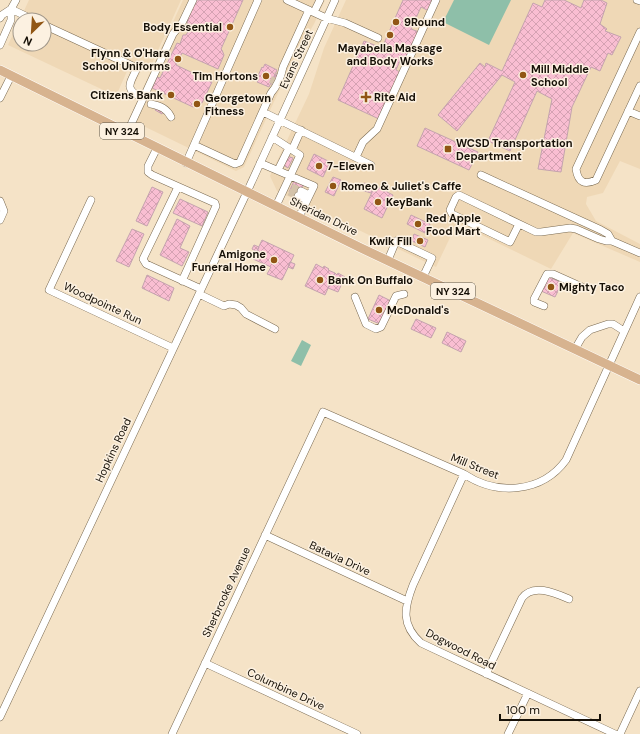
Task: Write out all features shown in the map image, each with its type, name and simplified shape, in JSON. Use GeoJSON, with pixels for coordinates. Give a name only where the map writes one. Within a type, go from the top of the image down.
{"type":"FeatureCollection","features":[{"type":"Feature","properties":{"kind":"main road","name":"Sheridan Drive"},"geometry":{"type":"LineString","coordinates":[[0,70],[186,163],[640,380]]}},
{"type":"Feature","properties":{"kind":"street"},"geometry":{"type":"LineString","coordinates":[[0,18],[11,9],[16,0]]}},
{"type":"Feature","properties":{"kind":"street"},"geometry":{"type":"LineString","coordinates":[[127,133],[173,34],[182,23],[193,0]]}},
{"type":"Feature","properties":{"kind":"street"},"geometry":{"type":"LineString","coordinates":[[186,163],[258,0]]}},
{"type":"Feature","properties":{"kind":"street"},"geometry":{"type":"LineString","coordinates":[[287,0],[326,18],[345,23],[378,38]]}},
{"type":"Feature","properties":{"kind":"street"},"geometry":{"type":"LineString","coordinates":[[277,74],[283,67],[312,11],[320,0]]}},
{"type":"Feature","properties":{"kind":"street","name":"Evans Street"},"geometry":{"type":"LineString","coordinates":[[247,192],[335,0]]}},
{"type":"Feature","properties":{"kind":"street"},"geometry":{"type":"LineString","coordinates":[[356,157],[363,142],[377,129],[436,0]]}},
{"type":"Feature","properties":{"kind":"street"},"geometry":{"type":"LineString","coordinates":[[11,9],[17,12]]}},
{"type":"Feature","properties":{"kind":"street"},"geometry":{"type":"LineString","coordinates":[[0,45],[12,20],[11,9]]}},
{"type":"Feature","properties":{"kind":"street"},"geometry":{"type":"LineString","coordinates":[[52,29],[137,68],[130,84],[130,88],[133,93],[153,106],[165,109],[173,120],[163,112]]}},
{"type":"Feature","properties":{"kind":"street"},"geometry":{"type":"LineString","coordinates":[[640,32],[576,169],[577,176],[581,181],[588,183],[596,180],[640,86]]}},
{"type":"Feature","properties":{"kind":"street"},"geometry":{"type":"LineString","coordinates":[[271,93],[277,86],[282,76],[283,67]]}},
{"type":"Feature","properties":{"kind":"street"},"geometry":{"type":"LineString","coordinates":[[0,98],[11,76]]}},
{"type":"Feature","properties":{"kind":"street"},"geometry":{"type":"LineString","coordinates":[[194,145],[238,164],[263,112],[271,93],[272,84]]}},
{"type":"Feature","properties":{"kind":"street"},"geometry":{"type":"LineString","coordinates":[[633,100],[640,104]]}},
{"type":"Feature","properties":{"kind":"street"},"geometry":{"type":"LineString","coordinates":[[628,111],[640,116]]}},
{"type":"Feature","properties":{"kind":"street"},"geometry":{"type":"LineString","coordinates":[[263,112],[371,165]]}},
{"type":"Feature","properties":{"kind":"street"},"geometry":{"type":"LineString","coordinates":[[278,170],[301,130]]}},
{"type":"Feature","properties":{"kind":"street"},"geometry":{"type":"LineString","coordinates":[[272,138],[300,155],[291,175],[288,188],[276,206]]}},
{"type":"Feature","properties":{"kind":"street"},"geometry":{"type":"LineString","coordinates":[[157,148],[148,166],[148,172],[215,203],[216,206],[182,281]]}},
{"type":"Feature","properties":{"kind":"street"},"geometry":{"type":"LineString","coordinates":[[260,163],[314,186],[299,217]]}},
{"type":"Feature","properties":{"kind":"street"},"geometry":{"type":"LineString","coordinates":[[481,175],[601,230],[608,234],[612,240],[640,253]]}},
{"type":"Feature","properties":{"kind":"street"},"geometry":{"type":"LineString","coordinates":[[178,187],[143,259],[146,264],[182,281],[224,306],[229,304],[236,305],[246,314],[275,329]]}},
{"type":"Feature","properties":{"kind":"street","name":"Hopkins Road"},"geometry":{"type":"LineString","coordinates":[[0,717],[247,192]]}},
{"type":"Feature","properties":{"kind":"street"},"geometry":{"type":"LineString","coordinates":[[299,194],[308,198]]}},
{"type":"Feature","properties":{"kind":"street"},"geometry":{"type":"LineString","coordinates":[[518,224],[510,242],[452,214],[450,210],[456,196],[459,195],[518,224],[538,232],[570,228],[606,241],[612,240]]}},
{"type":"Feature","properties":{"kind":"street","name":"Woodpointe Run"},"geometry":{"type":"LineString","coordinates":[[91,200],[49,290],[173,348]]}},
{"type":"Feature","properties":{"kind":"street"},"geometry":{"type":"LineString","coordinates":[[0,201],[4,211],[0,220]]}},
{"type":"Feature","properties":{"kind":"street"},"geometry":{"type":"LineString","coordinates":[[388,260],[396,241],[432,258],[423,277]]}},
{"type":"Feature","properties":{"kind":"street"},"geometry":{"type":"LineString","coordinates":[[544,306],[533,301],[547,274],[554,274],[582,288]]}},
{"type":"Feature","properties":{"kind":"street"},"geometry":{"type":"LineString","coordinates":[[355,297],[366,324],[376,329],[381,327],[396,296],[404,294]]}},
{"type":"Feature","properties":{"kind":"street","name":"Mill Street"},"geometry":{"type":"LineString","coordinates":[[301,460],[323,412],[492,486],[512,489],[534,484],[553,474],[566,460],[640,297]]}},
{"type":"Feature","properties":{"kind":"street"},"geometry":{"type":"LineString","coordinates":[[575,349],[582,337],[590,330],[608,324],[613,324],[624,331]]}},
{"type":"Feature","properties":{"kind":"street","name":"Sherbrooke Avenue"},"geometry":{"type":"LineString","coordinates":[[172,734],[301,460]]}},
{"type":"Feature","properties":{"kind":"street","name":"Dogwood Road"},"geometry":{"type":"LineString","coordinates":[[464,474],[407,601],[406,617],[408,626],[421,643],[615,734]]}},
{"type":"Feature","properties":{"kind":"street","name":"Batavia Drive"},"geometry":{"type":"LineString","coordinates":[[265,535],[407,601]]}},
{"type":"Feature","properties":{"kind":"street"},"geometry":{"type":"LineString","coordinates":[[486,674],[525,594],[534,590],[555,592],[569,599]]}},
{"type":"Feature","properties":{"kind":"street","name":"Columbine Drive"},"geometry":{"type":"LineString","coordinates":[[205,663],[357,734]]}},
{"type":"Feature","properties":{"kind":"street"},"geometry":{"type":"LineString","coordinates":[[620,734],[640,691]]}},
{"type":"Feature","properties":{"kind":"street"},"geometry":{"type":"LineString","coordinates":[[508,734],[528,693]]}},
{"type":"Feature","properties":{"kind":"shaded area"},"geometry":{"type":"Polygon","coordinates":[[[29,0],[181,0],[149,70],[143,67],[134,85],[125,87],[130,75],[128,69],[116,96],[23,52],[52,52],[52,12],[23,12],[29,0]]]}},
{"type":"Feature","properties":{"kind":"shaded area"},"geometry":{"type":"Polygon","coordinates":[[[183,0],[325,0],[314,24],[295,56],[244,167],[236,171],[129,119],[183,0]]]}},
{"type":"Feature","properties":{"kind":"shaded area","name":"Mill Middle School"},"geometry":{"type":"Polygon","coordinates":[[[346,0],[640,0],[640,169],[620,161],[603,193],[587,197],[586,204],[596,221],[640,244],[640,262],[573,233],[551,269],[457,223],[436,267],[277,191],[270,176],[309,94],[324,48],[346,0]]]}},
{"type":"Feature","properties":{"kind":"shaded area"},"geometry":{"type":"Polygon","coordinates":[[[12,36],[12,47],[8,45],[12,36]]]}},
{"type":"Feature","properties":{"kind":"green space"},"geometry":{"type":"Polygon","coordinates":[[[454,0],[511,0],[489,45],[443,22],[454,0]]]}},
{"type":"Feature","properties":{"kind":"green space"},"geometry":{"type":"Polygon","coordinates":[[[302,340],[311,345],[301,366],[291,361],[302,340]]]}},
{"type":"Feature","properties":{"kind":"building"},"geometry":{"type":"Polygon","coordinates":[[[196,0],[243,0],[221,49],[224,55],[218,69],[182,53],[176,65],[212,82],[202,103],[193,107],[152,88],[157,77],[160,78],[177,43],[180,44],[183,35],[186,35],[189,30],[187,19],[196,0]]]}},
{"type":"Feature","properties":{"kind":"building"},"geometry":{"type":"Polygon","coordinates":[[[403,0],[434,0],[429,11],[421,7],[411,29],[419,32],[407,59],[402,56],[396,70],[400,72],[379,119],[338,100],[364,41],[382,48],[403,0]]]}},
{"type":"Feature","properties":{"kind":"building","name":"Mill Middle School"},"geometry":{"type":"Polygon","coordinates":[[[545,0],[564,0],[581,8],[584,0],[601,0],[607,3],[600,24],[607,29],[605,31],[621,37],[612,55],[608,53],[600,71],[591,67],[572,107],[561,172],[538,169],[552,99],[537,91],[510,151],[488,141],[515,82],[502,75],[457,131],[438,115],[480,63],[485,67],[486,63],[502,71],[533,3],[542,7],[545,0]]]}},
{"type":"Feature","properties":{"kind":"building","name":"Tim Hortons"},"geometry":{"type":"Polygon","coordinates":[[[265,64],[277,70],[269,87],[257,82],[259,79],[257,78],[265,64]]]}},
{"type":"Feature","properties":{"kind":"building"},"geometry":{"type":"Polygon","coordinates":[[[276,73],[279,75],[275,85],[271,84],[276,73]]]}},
{"type":"Feature","properties":{"kind":"building"},"geometry":{"type":"Polygon","coordinates":[[[157,106],[164,109],[162,114],[155,110],[157,106]]]}},
{"type":"Feature","properties":{"kind":"building","name":"WCSD Transportation Department"},"geometry":{"type":"Polygon","coordinates":[[[425,128],[478,152],[469,170],[417,146],[425,128]]]}},
{"type":"Feature","properties":{"kind":"building","name":"7-Eleven"},"geometry":{"type":"Polygon","coordinates":[[[314,154],[330,162],[323,177],[307,169],[314,154]]]}},
{"type":"Feature","properties":{"kind":"building"},"geometry":{"type":"Polygon","coordinates":[[[287,156],[293,158],[288,168],[283,165],[287,156]]]}},
{"type":"Feature","properties":{"kind":"building","name":"Romeo & Juliet's Caffe"},"geometry":{"type":"Polygon","coordinates":[[[333,177],[341,180],[334,196],[325,192],[333,177]]]}},
{"type":"Feature","properties":{"kind":"building"},"geometry":{"type":"Polygon","coordinates":[[[295,179],[304,184],[298,197],[289,192],[295,179]]]}},
{"type":"Feature","properties":{"kind":"building"},"geometry":{"type":"Polygon","coordinates":[[[364,183],[374,186],[371,193],[361,190],[364,183]]]}},
{"type":"Feature","properties":{"kind":"building","name":"KeyBank"},"geometry":{"type":"Polygon","coordinates":[[[375,186],[382,189],[383,186],[388,189],[387,192],[393,195],[382,218],[364,209],[375,186]]]}},
{"type":"Feature","properties":{"kind":"building"},"geometry":{"type":"Polygon","coordinates":[[[152,187],[163,192],[147,226],[136,221],[152,187]]]}},
{"type":"Feature","properties":{"kind":"building"},"geometry":{"type":"Polygon","coordinates":[[[180,199],[208,212],[202,226],[173,213],[180,199]]]}},
{"type":"Feature","properties":{"kind":"building","name":"Red Apple Food Mart"},"geometry":{"type":"Polygon","coordinates":[[[411,215],[430,224],[425,233],[407,224],[411,215]]]}},
{"type":"Feature","properties":{"kind":"building"},"geometry":{"type":"Polygon","coordinates":[[[177,219],[190,226],[180,248],[189,252],[182,266],[160,255],[177,219]]]}},
{"type":"Feature","properties":{"kind":"building"},"geometry":{"type":"Polygon","coordinates":[[[132,229],[144,234],[129,267],[116,261],[132,229]]]}},
{"type":"Feature","properties":{"kind":"building"},"geometry":{"type":"Polygon","coordinates":[[[414,234],[428,240],[425,247],[412,241],[414,234]]]}},
{"type":"Feature","properties":{"kind":"building","name":"Amigone Funeral Home"},"geometry":{"type":"Polygon","coordinates":[[[262,240],[294,255],[282,280],[267,274],[271,267],[253,259],[262,240]]]}},
{"type":"Feature","properties":{"kind":"building"},"geometry":{"type":"Polygon","coordinates":[[[254,245],[259,247],[257,252],[252,249],[254,245]]]}},
{"type":"Feature","properties":{"kind":"building"},"geometry":{"type":"Polygon","coordinates":[[[290,262],[295,264],[293,269],[288,267],[290,262]]]}},
{"type":"Feature","properties":{"kind":"building","name":"Bank On Buffalo"},"geometry":{"type":"Polygon","coordinates":[[[316,264],[323,268],[324,266],[329,269],[328,270],[335,273],[325,295],[305,286],[316,264]]]}},
{"type":"Feature","properties":{"kind":"building"},"geometry":{"type":"Polygon","coordinates":[[[335,273],[345,277],[338,292],[328,288],[335,273]]]}},
{"type":"Feature","properties":{"kind":"building"},"geometry":{"type":"Polygon","coordinates":[[[147,275],[174,288],[169,301],[142,288],[147,275]]]}},
{"type":"Feature","properties":{"kind":"building","name":"Mighty Taco"},"geometry":{"type":"Polygon","coordinates":[[[547,276],[562,283],[555,297],[541,291],[547,276]]]}},
{"type":"Feature","properties":{"kind":"building","name":"McDonald's"},"geometry":{"type":"Polygon","coordinates":[[[379,295],[391,301],[380,324],[368,319],[379,295]]]}},
{"type":"Feature","properties":{"kind":"building"},"geometry":{"type":"Polygon","coordinates":[[[416,319],[436,328],[431,338],[411,329],[416,319]]]}},
{"type":"Feature","properties":{"kind":"building"},"geometry":{"type":"Polygon","coordinates":[[[447,332],[466,341],[461,352],[442,343],[447,332]]]}},
{"type":"Feature","properties":{"kind":"tunnel"},"geometry":{"type":"LineString","coordinates":[[272,84],[277,74]]}},
{"type":"Feature","properties":{"kind":"tunnel"},"geometry":{"type":"LineString","coordinates":[[292,187],[301,191]]}},
{"type":"Feature","properties":{"kind":"tunnel"},"geometry":{"type":"LineString","coordinates":[[289,192],[298,196]]}},
{"type":"Feature","properties":{"kind":"place","name":"9Round"},"geometry":{"type":"Point","coordinates":[396,22]}},
{"type":"Feature","properties":{"kind":"place","name":"Body Essential"},"geometry":{"type":"Point","coordinates":[230,27]}},
{"type":"Feature","properties":{"kind":"place","name":"Mayabella Massage and Body Works"},"geometry":{"type":"Point","coordinates":[390,35]}},
{"type":"Feature","properties":{"kind":"place","name":"Flynn & O'Hara School Uniforms"},"geometry":{"type":"Point","coordinates":[178,59]}},
{"type":"Feature","properties":{"kind":"place","name":"Mill Middle School"},"geometry":{"type":"Point","coordinates":[523,75]}},
{"type":"Feature","properties":{"kind":"place","name":"Tim Hortons"},"geometry":{"type":"Point","coordinates":[266,76]}},
{"type":"Feature","properties":{"kind":"place","name":"Citizens Bank"},"geometry":{"type":"Point","coordinates":[171,95]}},
{"type":"Feature","properties":{"kind":"place","name":"Rite Aid"},"geometry":{"type":"Point","coordinates":[366,97]}},
{"type":"Feature","properties":{"kind":"place","name":"Georgetown Fitness"},"geometry":{"type":"Point","coordinates":[197,104]}},
{"type":"Feature","properties":{"kind":"place","name":"WCSD Transportation Department"},"geometry":{"type":"Point","coordinates":[448,149]}},
{"type":"Feature","properties":{"kind":"place","name":"7-Eleven"},"geometry":{"type":"Point","coordinates":[319,166]}},
{"type":"Feature","properties":{"kind":"place","name":"Romeo & Juliet's Caffe"},"geometry":{"type":"Point","coordinates":[333,186]}},
{"type":"Feature","properties":{"kind":"place","name":"KeyBank"},"geometry":{"type":"Point","coordinates":[378,202]}},
{"type":"Feature","properties":{"kind":"place","name":"Red Apple Food Mart"},"geometry":{"type":"Point","coordinates":[418,224]}},
{"type":"Feature","properties":{"kind":"place","name":"Kwik Fill"},"geometry":{"type":"Point","coordinates":[420,241]}},
{"type":"Feature","properties":{"kind":"place","name":"Amigone Funeral Home"},"geometry":{"type":"Point","coordinates":[274,260]}},
{"type":"Feature","properties":{"kind":"place","name":"Bank On Buffalo"},"geometry":{"type":"Point","coordinates":[320,280]}},
{"type":"Feature","properties":{"kind":"place","name":"Mighty Taco"},"geometry":{"type":"Point","coordinates":[551,287]}},
{"type":"Feature","properties":{"kind":"place","name":"McDonald's"},"geometry":{"type":"Point","coordinates":[379,310]}}]}
